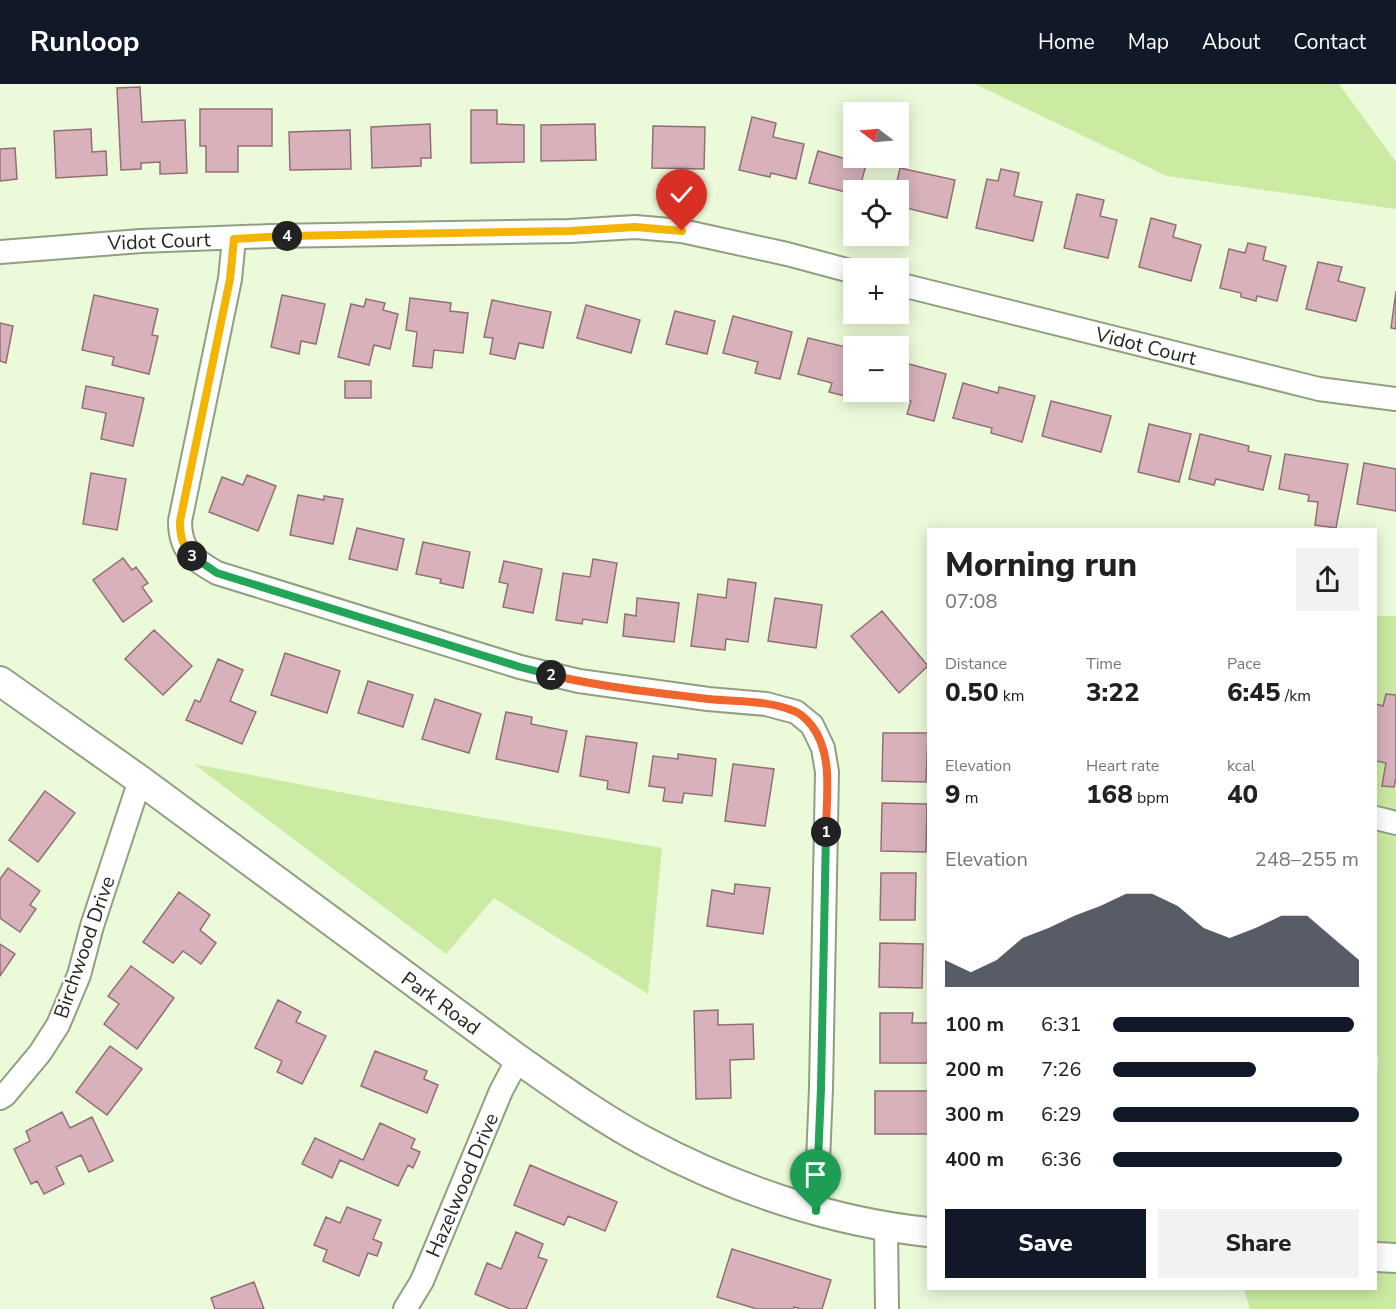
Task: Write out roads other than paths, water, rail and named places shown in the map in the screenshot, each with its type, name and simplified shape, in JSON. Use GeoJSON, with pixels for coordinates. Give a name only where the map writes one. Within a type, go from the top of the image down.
{"type":"FeatureCollection","features":[{"type":"Feature","properties":{"kind":"street","name":"Vidot Court"},"geometry":{"type":"LineString","coordinates":[[0,252],[141,241],[271,236],[570,231],[635,227],[682,231],[843,269]]}},
{"type":"Feature","properties":{"kind":"street"},"geometry":{"type":"LineString","coordinates":[[234,239],[230,279],[180,521],[180,535],[184,547],[196,561],[217,573],[520,667],[579,681],[708,699],[766,704],[796,712],[812,725],[823,748],[827,772],[816,1211]]}},
{"type":"Feature","properties":{"kind":"street","name":"Vidot Court"},"geometry":{"type":"LineString","coordinates":[[909,287],[1319,388],[1396,399]]}},
{"type":"Feature","properties":{"kind":"street","name":"Park Road"},"geometry":{"type":"LineString","coordinates":[[0,681],[140,780],[518,1059],[646,1142],[709,1173],[816,1211],[886,1228],[927,1232]]}},
{"type":"Feature","properties":{"kind":"street","name":"Birchwood Drive"},"geometry":{"type":"LineString","coordinates":[[0,1098],[40,1053],[58,1025],[79,975],[92,926],[140,780]]}},
{"type":"Feature","properties":{"kind":"street"},"geometry":{"type":"LineString","coordinates":[[1377,818],[1396,823]]}},
{"type":"Feature","properties":{"kind":"street","name":"Hazelwood Drive"},"geometry":{"type":"LineString","coordinates":[[405,1309],[422,1281],[501,1091],[518,1059]]}},
{"type":"Feature","properties":{"kind":"street"},"geometry":{"type":"LineString","coordinates":[[886,1228],[887,1309]]}},
{"type":"Feature","properties":{"kind":"street"},"geometry":{"type":"LineString","coordinates":[[1377,1257],[1396,1258]]}}]}
